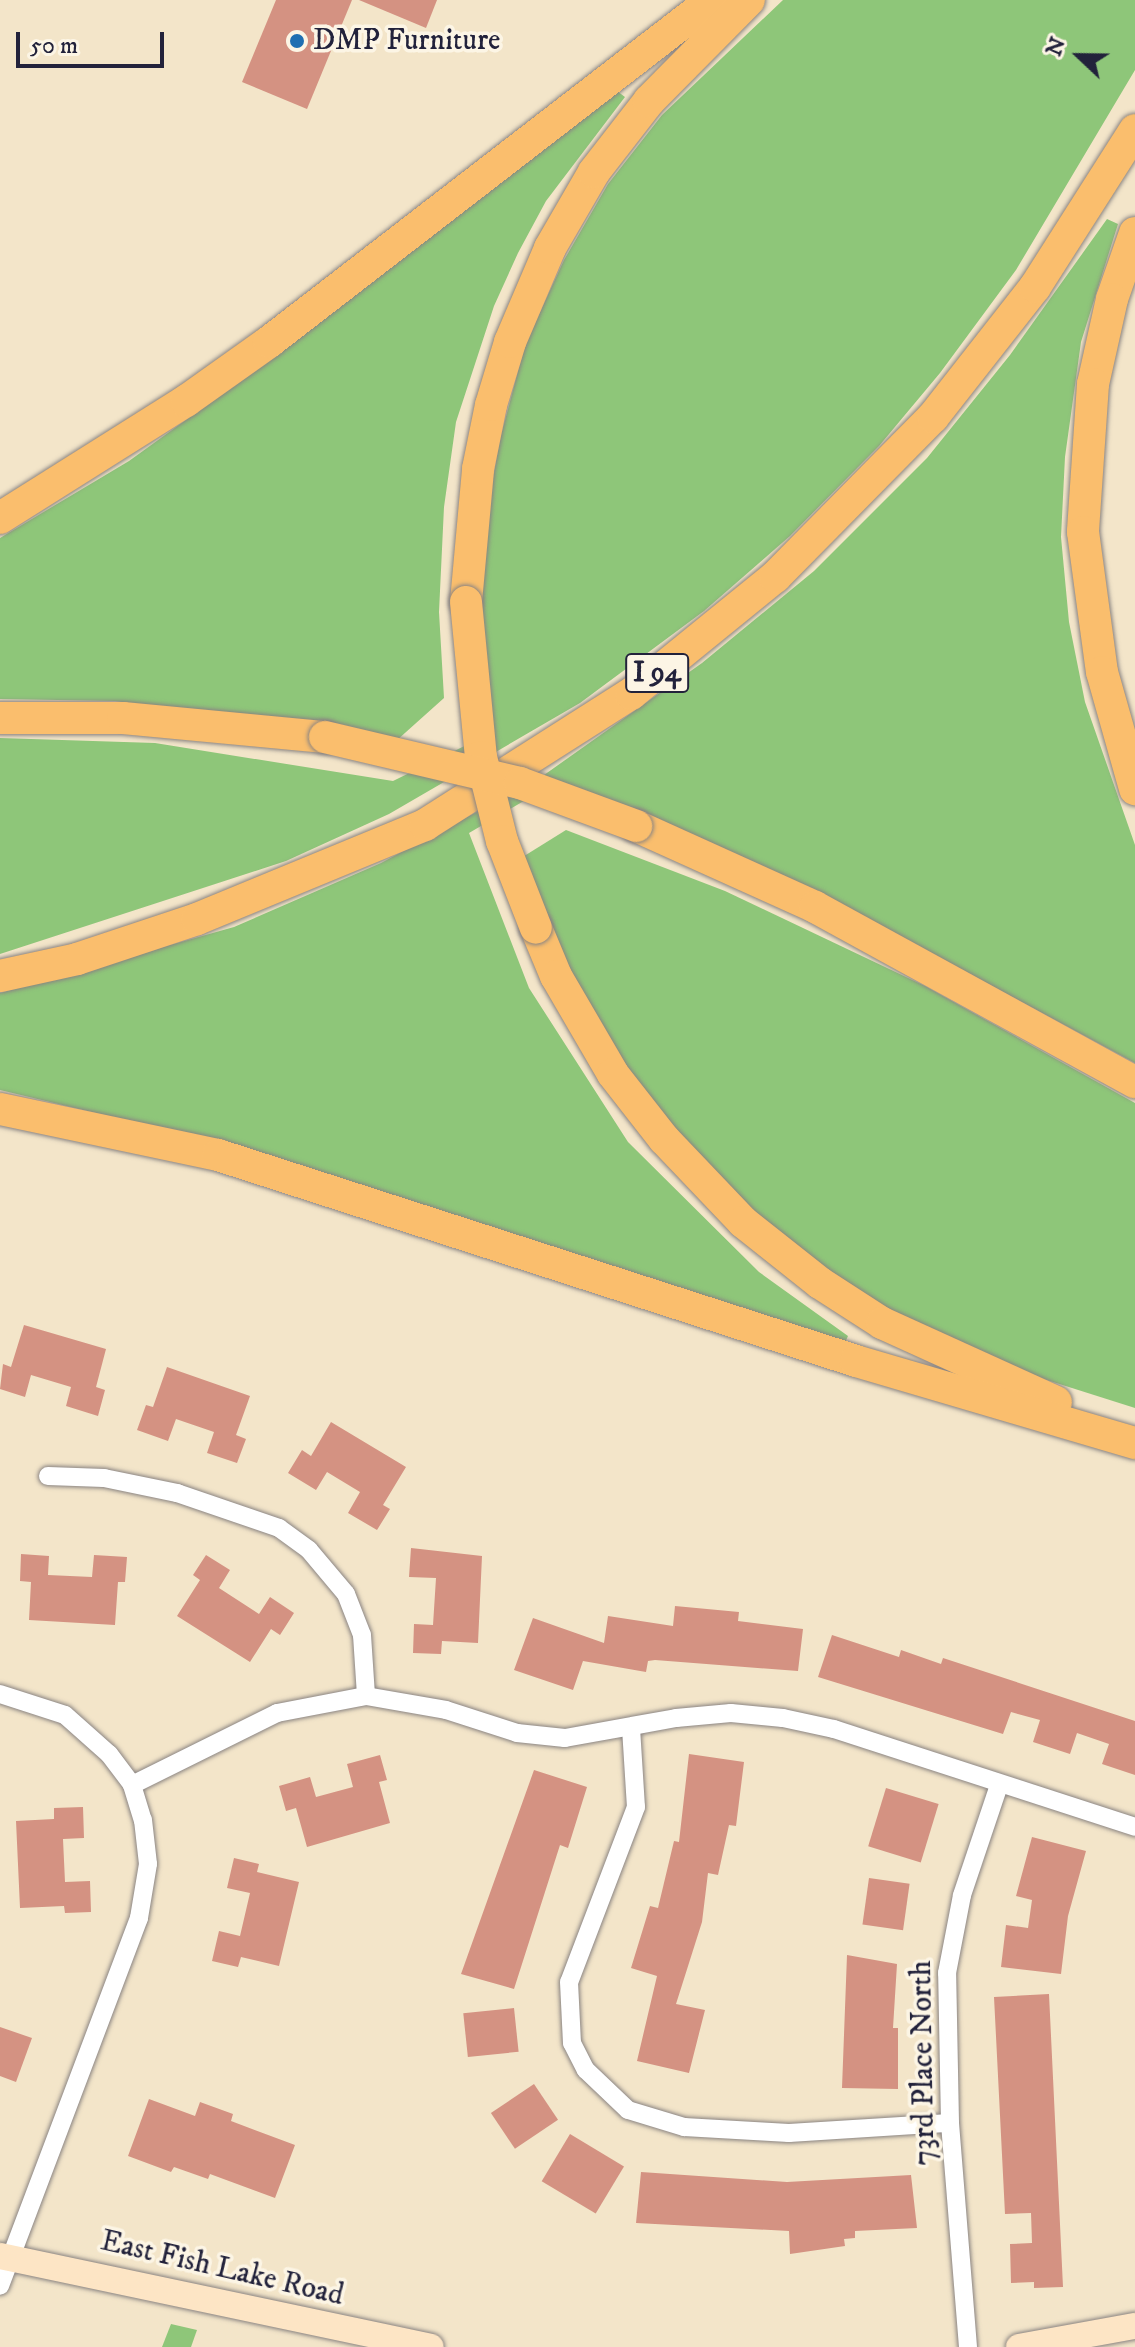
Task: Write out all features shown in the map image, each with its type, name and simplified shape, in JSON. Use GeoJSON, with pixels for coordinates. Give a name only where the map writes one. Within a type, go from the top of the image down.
{"type":"FeatureCollection","features":[{"type":"Feature","properties":{"kind":"highway"},"geometry":{"type":"LineString","coordinates":[[0,518],[149,425],[257,350],[712,0]]}},
{"type":"Feature","properties":{"kind":"highway"},"geometry":{"type":"LineString","coordinates":[[749,0],[649,101],[594,172],[550,248],[510,342],[491,405],[478,469],[466,602],[466,648],[481,757],[502,841],[556,976],[613,1074],[693,1172],[760,1236],[882,1323],[1135,1436]]}},
{"type":"Feature","properties":{"kind":"highway","name":"I 94"},"geometry":{"type":"LineString","coordinates":[[0,976],[77,959],[197,919],[425,825],[631,694],[775,577],[912,440],[1035,287],[1135,130]]}},
{"type":"Feature","properties":{"kind":"highway"},"geometry":{"type":"LineString","coordinates":[[1135,233],[1093,384],[1083,532],[1102,672],[1135,789]]}},
{"type":"Feature","properties":{"kind":"highway"},"geometry":{"type":"LineString","coordinates":[[0,718],[123,718],[325,737],[520,783],[636,826],[804,901],[1135,1082]]}},
{"type":"Feature","properties":{"kind":"highway"},"geometry":{"type":"LineString","coordinates":[[0,1109],[218,1155],[856,1361],[1135,1443]]}},
{"type":"Feature","properties":{"kind":"street"},"geometry":{"type":"LineString","coordinates":[[48,1476],[104,1478],[177,1493],[279,1528],[309,1550],[346,1594],[362,1635],[366,1696]]}},
{"type":"Feature","properties":{"kind":"street"},"geometry":{"type":"LineString","coordinates":[[0,1694],[65,1715],[109,1754],[132,1785],[143,1820],[148,1864],[139,1918],[6,2257],[0,2286]]}},
{"type":"Feature","properties":{"kind":"street"},"geometry":{"type":"LineString","coordinates":[[132,1785],[277,1713],[366,1696],[446,1710],[544,1737],[731,1713],[783,1718],[834,1729],[1135,1827]]}},
{"type":"Feature","properties":{"kind":"street"},"geometry":{"type":"LineString","coordinates":[[631,1728],[636,1807],[569,1982],[572,2043],[586,2070],[628,2110],[684,2127],[789,2133],[950,2123]]}},
{"type":"Feature","properties":{"kind":"street","name":"73rd Place North"},"geometry":{"type":"LineString","coordinates":[[968,2347],[950,2123],[948,1960],[962,1895],[999,1785]]}},
{"type":"Feature","properties":{"kind":"street","name":"East Fish Lake Road"},"geometry":{"type":"LineString","coordinates":[[6,2257],[360,2340],[430,2347]]}},
{"type":"Feature","properties":{"kind":"street"},"geometry":{"type":"LineString","coordinates":[[1019,2347],[1135,2326]]}},
{"type":"Feature","properties":{"kind":"green space"},"geometry":{"type":"Polygon","coordinates":[[[783,0],[1135,0],[1135,70],[1016,270],[940,373],[879,446],[790,536],[704,611],[580,703],[389,814],[286,861],[0,954],[0,738],[155,743],[393,781],[489,734],[481,668],[481,547],[500,439],[525,345],[564,260],[608,184],[662,115],[783,0]]]}},
{"type":"Feature","properties":{"kind":"green space"},"geometry":{"type":"Polygon","coordinates":[[[617,91],[625,97],[546,201],[518,253],[494,306],[456,422],[444,507],[439,612],[444,698],[396,741],[115,701],[0,699],[0,538],[129,461],[272,358],[617,91]]]}},
{"type":"Feature","properties":{"kind":"green space"},"geometry":{"type":"Polygon","coordinates":[[[1107,219],[1118,224],[1081,342],[1065,457],[1061,537],[1069,622],[1085,702],[1135,845],[1135,1063],[851,910],[551,785],[469,833],[529,988],[628,1142],[759,1272],[848,1336],[844,1345],[204,1139],[0,1090],[0,993],[234,927],[381,863],[537,780],[702,663],[814,571],[927,458],[1010,355],[1107,219]]]}},
{"type":"Feature","properties":{"kind":"green space"},"geometry":{"type":"Polygon","coordinates":[[[566,830],[725,891],[925,986],[1135,1103],[1135,1408],[971,1356],[818,1268],[737,1203],[653,1107],[567,973],[521,858],[566,830]]]}},
{"type":"Feature","properties":{"kind":"green space"},"geometry":{"type":"Polygon","coordinates":[[[171,2324],[197,2330],[191,2347],[162,2347],[171,2324]]]}},
{"type":"Feature","properties":{"kind":"building","name":"DMP Furniture"},"geometry":{"type":"Polygon","coordinates":[[[276,0],[352,0],[307,109],[242,82],[276,0]]]}},
{"type":"Feature","properties":{"kind":"building"},"geometry":{"type":"Polygon","coordinates":[[[359,0],[437,0],[426,28],[359,0]]]}},
{"type":"Feature","properties":{"kind":"building"},"geometry":{"type":"Polygon","coordinates":[[[24,1325],[106,1349],[96,1387],[105,1390],[98,1416],[66,1406],[71,1387],[31,1375],[25,1397],[0,1389],[3,1364],[11,1367],[24,1325]]]}},
{"type":"Feature","properties":{"kind":"building"},"geometry":{"type":"Polygon","coordinates":[[[167,1367],[250,1396],[236,1435],[246,1439],[237,1463],[207,1453],[214,1432],[176,1419],[168,1441],[137,1430],[146,1405],[153,1407],[167,1367]]]}},
{"type":"Feature","properties":{"kind":"building"},"geometry":{"type":"Polygon","coordinates":[[[331,1422],[406,1467],[383,1505],[390,1509],[377,1530],[348,1513],[360,1492],[327,1472],[316,1490],[288,1473],[302,1450],[311,1456],[331,1422]]]}},
{"type":"Feature","properties":{"kind":"building"},"geometry":{"type":"Polygon","coordinates":[[[411,1548],[482,1556],[478,1643],[442,1641],[441,1654],[413,1653],[414,1624],[433,1625],[436,1578],[409,1577],[411,1548]]]}},
{"type":"Feature","properties":{"kind":"building"},"geometry":{"type":"Polygon","coordinates":[[[21,1554],[49,1556],[48,1575],[92,1577],[94,1555],[127,1557],[125,1582],[118,1582],[115,1625],[29,1620],[31,1582],[20,1581],[21,1554]]]}},
{"type":"Feature","properties":{"kind":"building"},"geometry":{"type":"Polygon","coordinates":[[[206,1555],[230,1570],[219,1588],[259,1614],[270,1597],[294,1613],[280,1635],[271,1629],[250,1662],[177,1616],[200,1580],[193,1575],[206,1555]]]}},
{"type":"Feature","properties":{"kind":"building"},"geometry":{"type":"Polygon","coordinates":[[[675,1606],[739,1612],[738,1621],[803,1629],[798,1671],[655,1660],[648,1661],[646,1672],[583,1661],[573,1690],[514,1670],[533,1618],[604,1643],[608,1616],[673,1626],[675,1606]]]}},
{"type":"Feature","properties":{"kind":"building"},"geometry":{"type":"Polygon","coordinates":[[[832,1635],[899,1657],[901,1650],[941,1664],[943,1658],[1135,1721],[1135,1775],[1102,1764],[1109,1744],[1077,1733],[1070,1754],[1033,1742],[1040,1720],[1011,1712],[1003,1734],[818,1677],[832,1635]]]}},
{"type":"Feature","properties":{"kind":"building"},"geometry":{"type":"Polygon","coordinates":[[[689,1754],[744,1762],[736,1826],[729,1825],[718,1875],[708,1873],[702,1922],[676,2004],[705,2010],[689,2073],[637,2061],[657,1976],[631,1968],[650,1906],[658,1908],[674,1841],[679,1842],[689,1754]]]}},
{"type":"Feature","properties":{"kind":"building"},"geometry":{"type":"Polygon","coordinates":[[[380,1755],[387,1780],[379,1782],[390,1823],[307,1847],[296,1808],[286,1811],[279,1786],[310,1777],[316,1797],[353,1787],[347,1764],[380,1755]]]}},
{"type":"Feature","properties":{"kind":"building"},"geometry":{"type":"Polygon","coordinates":[[[534,1770],[587,1787],[568,1848],[560,1845],[514,1989],[461,1974],[534,1770]]]}},
{"type":"Feature","properties":{"kind":"building"},"geometry":{"type":"Polygon","coordinates":[[[886,1788],[939,1804],[921,1862],[868,1846],[886,1788]]]}},
{"type":"Feature","properties":{"kind":"building"},"geometry":{"type":"Polygon","coordinates":[[[83,1807],[84,1838],[63,1839],[65,1882],[90,1881],[91,1912],[65,1913],[64,1906],[20,1908],[16,1821],[54,1819],[54,1808],[83,1807]]]}},
{"type":"Feature","properties":{"kind":"building"},"geometry":{"type":"Polygon","coordinates":[[[1032,1837],[1086,1851],[1068,1916],[1061,1974],[1001,1967],[1006,1925],[1028,1928],[1032,1900],[1016,1896],[1032,1837]]]}},
{"type":"Feature","properties":{"kind":"building"},"geometry":{"type":"Polygon","coordinates":[[[234,1858],[259,1864],[257,1872],[299,1882],[279,1966],[241,1957],[238,1967],[212,1961],[219,1931],[240,1936],[250,1893],[227,1888],[234,1858]]]}},
{"type":"Feature","properties":{"kind":"building"},"geometry":{"type":"Polygon","coordinates":[[[869,1878],[910,1884],[903,1930],[862,1925],[869,1878]]]}},
{"type":"Feature","properties":{"kind":"building"},"geometry":{"type":"Polygon","coordinates":[[[847,1955],[897,1964],[893,2028],[898,2028],[898,2089],[842,2088],[847,1955]]]}},
{"type":"Feature","properties":{"kind":"building"},"geometry":{"type":"Polygon","coordinates":[[[1049,1994],[1063,2287],[1034,2288],[1034,2282],[1011,2283],[1010,2244],[1032,2243],[1031,2213],[1005,2214],[994,1997],[1049,1994]]]}},
{"type":"Feature","properties":{"kind":"building"},"geometry":{"type":"Polygon","coordinates":[[[514,2008],[519,2052],[468,2057],[463,2013],[514,2008]]]}},
{"type":"Feature","properties":{"kind":"building"},"geometry":{"type":"Polygon","coordinates":[[[0,2027],[32,2038],[16,2082],[0,2076],[0,2027]]]}},
{"type":"Feature","properties":{"kind":"building"},"geometry":{"type":"Polygon","coordinates":[[[534,2084],[558,2120],[515,2149],[491,2113],[534,2084]]]}},
{"type":"Feature","properties":{"kind":"building"},"geometry":{"type":"Polygon","coordinates":[[[149,2099],[195,2116],[200,2102],[233,2114],[231,2121],[295,2145],[275,2198],[210,2174],[208,2179],[174,2167],[171,2172],[128,2156],[149,2099]]]}},
{"type":"Feature","properties":{"kind":"building"},"geometry":{"type":"Polygon","coordinates":[[[570,2134],[624,2166],[596,2214],[542,2181],[570,2134]]]}},
{"type":"Feature","properties":{"kind":"building"},"geometry":{"type":"Polygon","coordinates":[[[641,2172],[787,2182],[911,2175],[917,2228],[855,2231],[855,2238],[844,2239],[845,2246],[790,2254],[789,2231],[636,2223],[641,2172]]]}},
{"type":"Feature","properties":{"kind":"place","name":"DMP Furniture"},"geometry":{"type":"Point","coordinates":[297,41]}}]}
